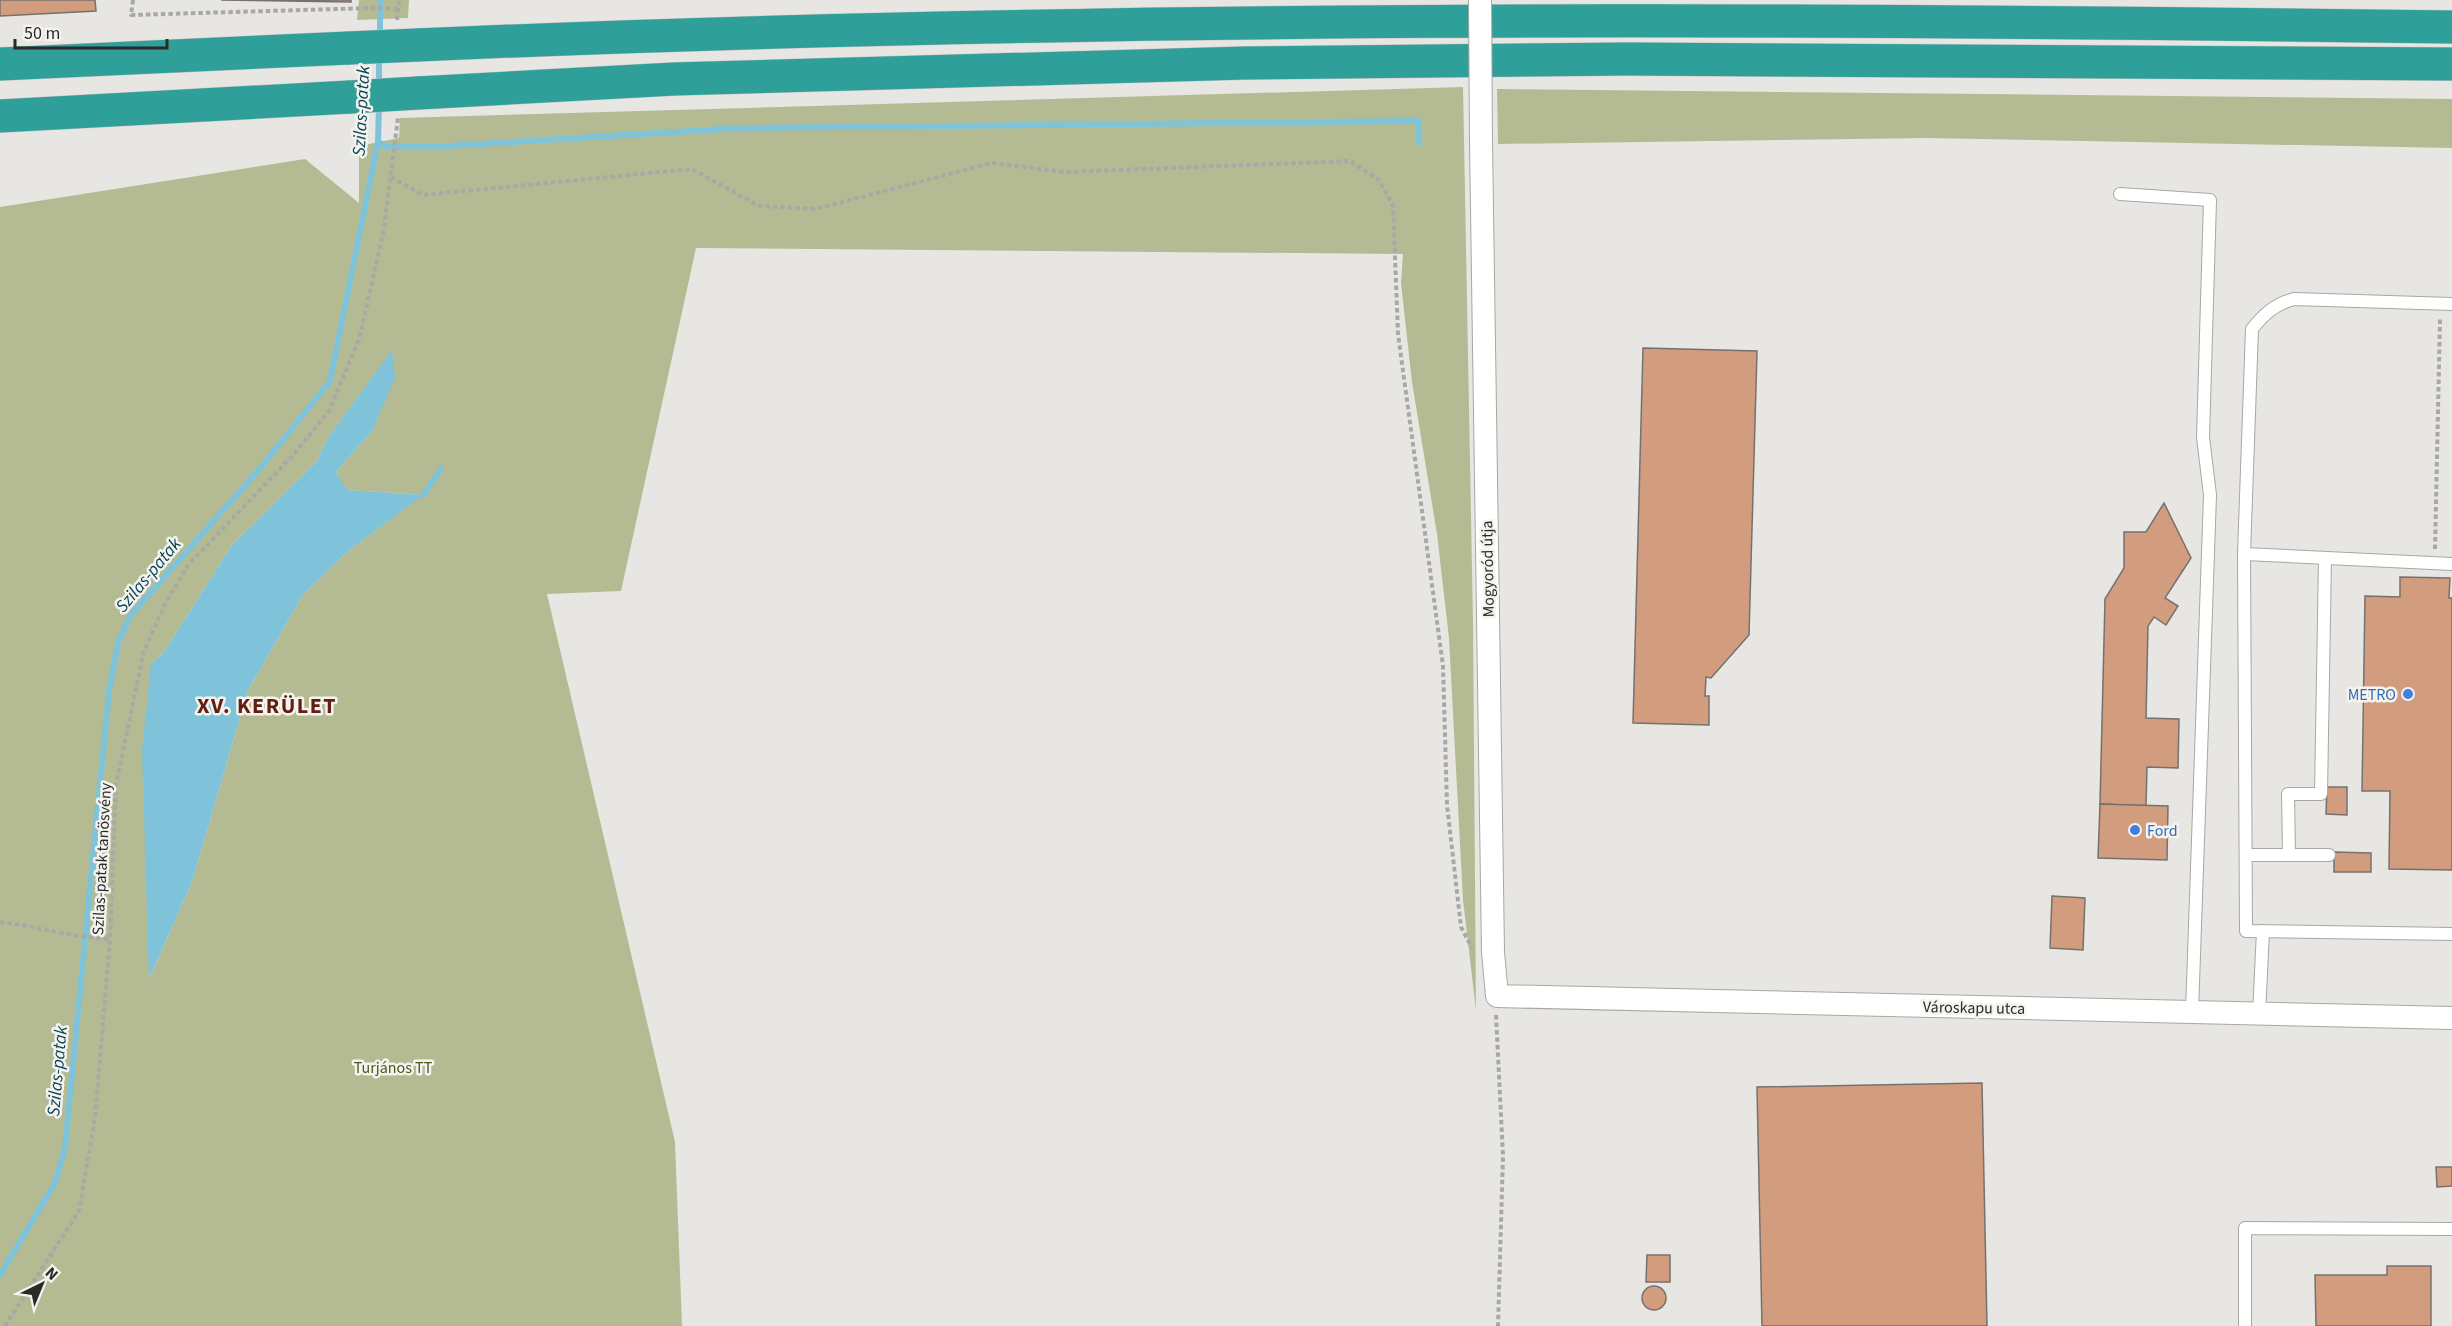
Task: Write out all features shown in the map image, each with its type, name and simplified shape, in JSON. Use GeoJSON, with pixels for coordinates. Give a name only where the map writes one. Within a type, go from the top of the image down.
{"type":"FeatureCollection","features":[{"type":"Feature","properties":{"kind":"highway"},"geometry":{"type":"LineString","coordinates":[[2414,27],[2452,17]]}},
{"type":"Feature","properties":{"kind":"highway"},"geometry":{"type":"LineString","coordinates":[[0,64],[687,33],[1241,22],[1636,21],[2452,27]]}},
{"type":"Feature","properties":{"kind":"highway"},"geometry":{"type":"LineString","coordinates":[[0,116],[686,79],[1245,63],[1628,59],[2452,64]]}},
{"type":"Feature","properties":{"kind":"highway"},"geometry":{"type":"LineString","coordinates":[[2386,63],[2452,75]]}},
{"type":"Feature","properties":{"kind":"street","name":"Mogyoród útja"},"geometry":{"type":"LineString","coordinates":[[1480,0],[1493,940],[1497,996]]}},
{"type":"Feature","properties":{"kind":"street","name":"Városkapu utca"},"geometry":{"type":"LineString","coordinates":[[1497,996],[2452,1018]]}},
{"type":"Feature","properties":{"kind":"lane"},"geometry":{"type":"LineString","coordinates":[[2120,194],[2210,200],[2203,437],[2210,495],[2192,1012]]}},
{"type":"Feature","properties":{"kind":"lane"},"geometry":{"type":"LineString","coordinates":[[2452,304],[2294,299],[2280,302],[2252,329],[2244,554],[2246,931],[2452,934]]}},
{"type":"Feature","properties":{"kind":"lane"},"geometry":{"type":"LineString","coordinates":[[2244,554],[2452,564]]}},
{"type":"Feature","properties":{"kind":"lane"},"geometry":{"type":"LineString","coordinates":[[2289,855],[2288,794],[2321,794],[2325,558]]}},
{"type":"Feature","properties":{"kind":"lane"},"geometry":{"type":"LineString","coordinates":[[2246,855],[2329,855]]}},
{"type":"Feature","properties":{"kind":"lane"},"geometry":{"type":"LineString","coordinates":[[2259,1014],[2263,931]]}},
{"type":"Feature","properties":{"kind":"lane"},"geometry":{"type":"LineString","coordinates":[[2245,1326],[2245,1228],[2452,1229]]}},
{"type":"Feature","properties":{"kind":"path"},"geometry":{"type":"LineString","coordinates":[[133,0],[131,15],[398,9]]}},
{"type":"Feature","properties":{"kind":"path"},"geometry":{"type":"LineString","coordinates":[[397,19],[399,0]]}},
{"type":"Feature","properties":{"kind":"path","name":"Szilas-patak tanösvény"},"geometry":{"type":"LineString","coordinates":[[5,1326],[79,1211],[95,1118],[110,939],[116,784],[144,651],[166,602],[189,564],[294,454],[329,411],[359,339],[383,234],[398,123]]}},
{"type":"Feature","properties":{"kind":"path"},"geometry":{"type":"LineString","coordinates":[[391,177],[423,195],[692,169],[759,206],[814,208],[992,163],[1065,172],[1350,161],[1379,180],[1393,206],[1398,334],[1443,666],[1447,805],[1461,927],[1476,956]]}},
{"type":"Feature","properties":{"kind":"path"},"geometry":{"type":"LineString","coordinates":[[2435,563],[2440,319]]}},
{"type":"Feature","properties":{"kind":"path"},"geometry":{"type":"LineString","coordinates":[[0,922],[32,926],[87,938],[110,939]]}},
{"type":"Feature","properties":{"kind":"path"},"geometry":{"type":"LineString","coordinates":[[1497,996],[1503,1156],[1497,1326]]}},
{"type":"Feature","properties":{"kind":"green space"},"geometry":{"type":"Polygon","coordinates":[[[359,0],[409,0],[408,18],[357,20],[359,0]]]}},
{"type":"Feature","properties":{"kind":"green space","name":"Turjános TT"},"geometry":{"type":"Polygon","coordinates":[[[1463,87],[1473,622],[1476,1010],[1463,900],[1449,638],[1437,534],[1412,382],[1401,283],[1403,254],[696,248],[621,591],[547,594],[675,1142],[682,1326],[0,1326],[0,207],[305,159],[359,203],[359,146],[399,138],[400,118],[1463,87]],[[392,351],[327,439],[317,461],[232,545],[164,652],[151,664],[150,977],[192,882],[248,690],[303,595],[348,551],[422,495],[346,490],[336,472],[372,431],[392,351]]]}},
{"type":"Feature","properties":{"kind":"green space"},"geometry":{"type":"Polygon","coordinates":[[[1497,89],[2452,99],[2452,148],[1927,138],[1498,144],[1497,89]]]}},
{"type":"Feature","properties":{"kind":"water"},"geometry":{"type":"Polygon","coordinates":[[[392,350],[395,378],[372,431],[336,472],[347,490],[423,495],[348,551],[303,595],[248,690],[192,882],[149,979],[142,750],[151,664],[164,652],[232,545],[317,461],[327,439],[392,350]]]}},
{"type":"Feature","properties":{"kind":"building"},"geometry":{"type":"Polygon","coordinates":[[[0,0],[95,0],[96,11],[0,16],[0,0]]]}},
{"type":"Feature","properties":{"kind":"building"},"geometry":{"type":"Polygon","coordinates":[[[221,0],[351,0],[351,2],[221,0]]]}},
{"type":"Feature","properties":{"kind":"building"},"geometry":{"type":"Polygon","coordinates":[[[1643,348],[1757,351],[1749,635],[1711,678],[1706,677],[1705,696],[1709,696],[1709,725],[1633,723],[1643,348]]]}},
{"type":"Feature","properties":{"kind":"building"},"geometry":{"type":"Polygon","coordinates":[[[2164,503],[2191,558],[2165,598],[2178,606],[2166,625],[2154,617],[2148,626],[2146,718],[2179,719],[2178,768],[2147,767],[2146,806],[2100,804],[2105,599],[2124,568],[2124,532],[2146,532],[2164,503]]]}},
{"type":"Feature","properties":{"kind":"building","name":"METRO"},"geometry":{"type":"Polygon","coordinates":[[[2400,577],[2450,578],[2449,598],[2452,598],[2452,870],[2389,869],[2390,791],[2362,791],[2365,596],[2400,597],[2400,577]]]}},
{"type":"Feature","properties":{"kind":"building"},"geometry":{"type":"Polygon","coordinates":[[[2327,787],[2347,787],[2347,815],[2326,814],[2327,787]]]}},
{"type":"Feature","properties":{"kind":"building"},"geometry":{"type":"Polygon","coordinates":[[[2100,804],[2168,806],[2167,860],[2098,858],[2100,804]]]}},
{"type":"Feature","properties":{"kind":"building"},"geometry":{"type":"Polygon","coordinates":[[[2334,852],[2371,853],[2371,872],[2334,872],[2334,852]]]}},
{"type":"Feature","properties":{"kind":"building"},"geometry":{"type":"Polygon","coordinates":[[[2052,896],[2085,898],[2083,950],[2050,948],[2052,896]]]}},
{"type":"Feature","properties":{"kind":"building"},"geometry":{"type":"Polygon","coordinates":[[[1982,1083],[1987,1326],[1762,1326],[1757,1087],[1982,1083]]]}},
{"type":"Feature","properties":{"kind":"building"},"geometry":{"type":"Polygon","coordinates":[[[2436,1167],[2452,1167],[2452,1186],[2437,1187],[2436,1167]]]}},
{"type":"Feature","properties":{"kind":"building"},"geometry":{"type":"Polygon","coordinates":[[[1647,1255],[1670,1255],[1670,1282],[1646,1282],[1647,1255]]]}},
{"type":"Feature","properties":{"kind":"building"},"geometry":{"type":"Polygon","coordinates":[[[2387,1266],[2431,1266],[2431,1326],[2316,1326],[2315,1275],[2387,1275],[2387,1266]]]}},
{"type":"Feature","properties":{"kind":"building"},"geometry":{"type":"Polygon","coordinates":[[[1654,1286],[1659,1287],[1665,1293],[1665,1303],[1659,1309],[1654,1310],[1649,1309],[1643,1303],[1642,1298],[1643,1293],[1649,1287],[1654,1286]]]}},
{"type":"Feature","properties":{"kind":"waterway","name":"Szilas-patak"},"geometry":{"type":"LineString","coordinates":[[380,0],[380,38]]}},
{"type":"Feature","properties":{"kind":"waterway","name":"Szilas-patak"},"geometry":{"type":"LineString","coordinates":[[379,58],[379,86]]}},
{"type":"Feature","properties":{"kind":"waterway","name":"Szilas-patak"},"geometry":{"type":"LineString","coordinates":[[0,1275],[55,1183],[65,1148],[109,691],[118,643],[130,616],[262,466],[330,381],[378,142],[379,106]]}},
{"type":"Feature","properties":{"kind":"waterway"},"geometry":{"type":"LineString","coordinates":[[378,142],[388,147],[431,147],[740,128],[1419,121],[1419,143]]}},
{"type":"Feature","properties":{"kind":"waterway"},"geometry":{"type":"LineString","coordinates":[[423,495],[441,469]]}},
{"type":"Feature","properties":{"kind":"place","name":"METRO"},"geometry":{"type":"Point","coordinates":[2408,694]}},
{"type":"Feature","properties":{"kind":"place","name":"Ford"},"geometry":{"type":"Point","coordinates":[2135,830]}},
{"type":"Feature","properties":{"kind":"district","name":"XV. KERÜLET"},"geometry":{"type":"Point","coordinates":[267,705]}}]}
